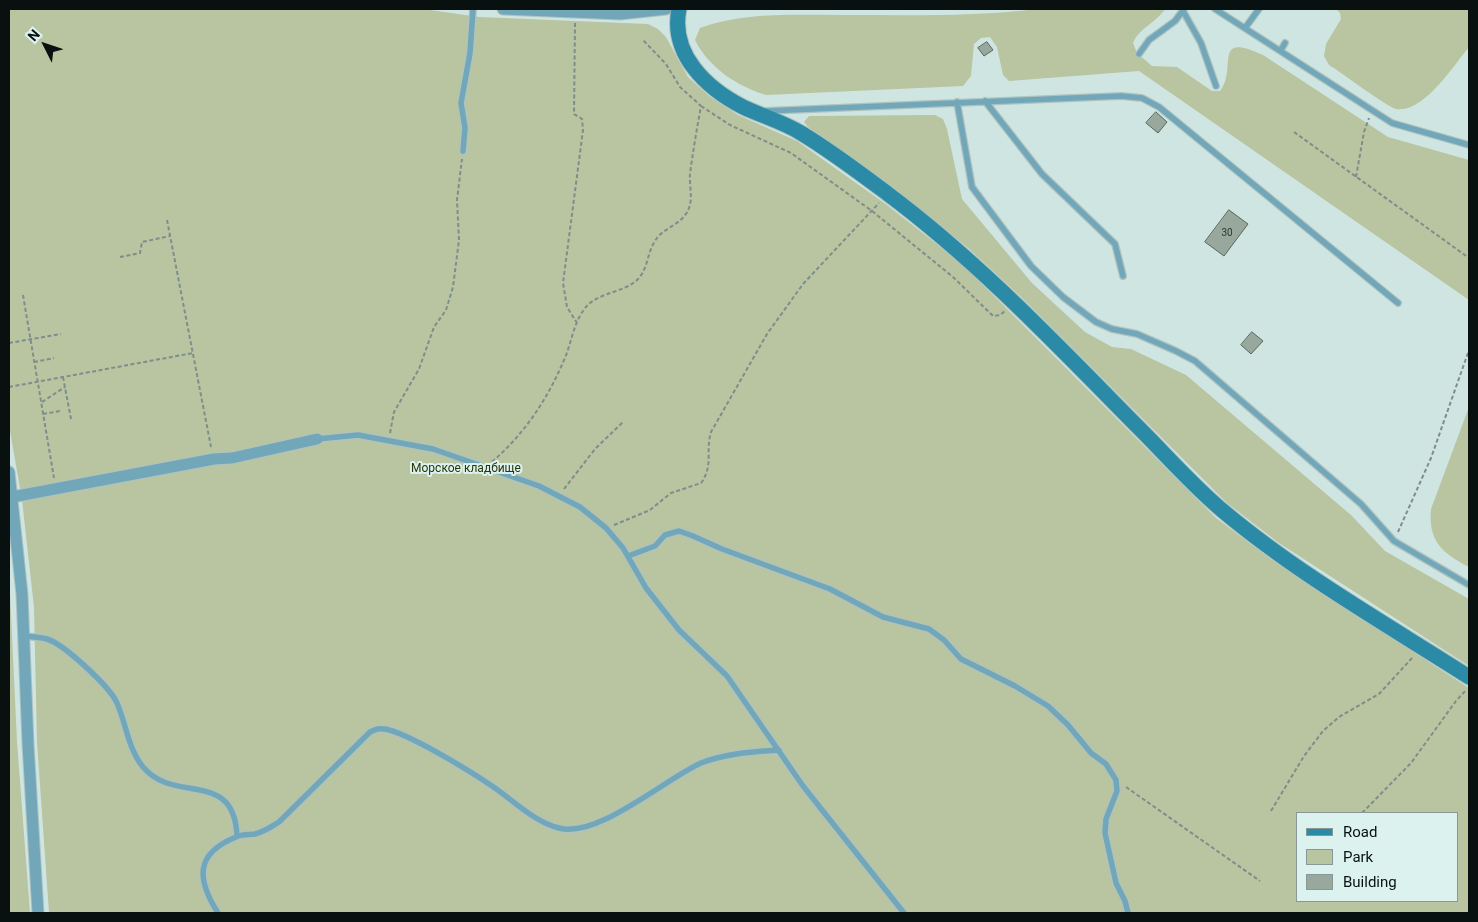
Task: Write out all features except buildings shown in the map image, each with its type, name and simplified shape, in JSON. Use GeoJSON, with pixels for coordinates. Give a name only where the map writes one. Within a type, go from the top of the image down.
{"type":"FeatureCollection","features":[{"type":"Feature","properties":{"kind":"main road"},"geometry":{"type":"LineString","coordinates":[[678,9],[676,33],[684,54],[696,71],[715,88],[744,107],[801,132],[887,193],[963,254],[1222,510],[1274,550],[1469,676]]}},
{"type":"Feature","properties":{"kind":"street"},"geometry":{"type":"LineString","coordinates":[[503,9],[620,14],[666,9]]}},
{"type":"Feature","properties":{"kind":"street"},"geometry":{"type":"LineString","coordinates":[[12,497],[214,459],[241,457],[317,440]]}},
{"type":"Feature","properties":{"kind":"street"},"geometry":{"type":"LineString","coordinates":[[9,472],[24,636],[38,913]]}},
{"type":"Feature","properties":{"kind":"lane"},"geometry":{"type":"LineString","coordinates":[[463,151],[465,128],[461,103],[470,53],[473,9]]}},
{"type":"Feature","properties":{"kind":"lane"},"geometry":{"type":"LineString","coordinates":[[1215,9],[1392,123],[1410,130],[1432,133],[1469,145]]}},
{"type":"Feature","properties":{"kind":"lane"},"geometry":{"type":"LineString","coordinates":[[1245,28],[1259,9]]}},
{"type":"Feature","properties":{"kind":"lane"},"geometry":{"type":"LineString","coordinates":[[1139,54],[1155,33],[1175,21],[1183,10],[1201,43],[1216,86]]}},
{"type":"Feature","properties":{"kind":"lane"},"geometry":{"type":"LineString","coordinates":[[1281,50],[1286,43]]}},
{"type":"Feature","properties":{"kind":"lane"},"geometry":{"type":"LineString","coordinates":[[758,112],[791,108],[1131,96],[1147,99],[1398,303]]}},
{"type":"Feature","properties":{"kind":"lane"},"geometry":{"type":"LineString","coordinates":[[985,101],[1042,174],[1115,244],[1121,260],[1123,276]]}},
{"type":"Feature","properties":{"kind":"lane"},"geometry":{"type":"LineString","coordinates":[[957,102],[972,187],[1031,266],[1063,297],[1096,322],[1112,329],[1143,337],[1195,362],[1361,504],[1394,541],[1469,585]]}},
{"type":"Feature","properties":{"kind":"lane"},"geometry":{"type":"LineString","coordinates":[[317,440],[358,435],[434,449],[560,495],[580,507],[606,528],[628,556],[646,588],[679,630],[727,676],[850,847],[904,913]]}},
{"type":"Feature","properties":{"kind":"lane"},"geometry":{"type":"LineString","coordinates":[[628,556],[654,546],[665,535],[679,531],[830,589],[883,617],[929,629],[944,640],[961,659],[1015,686],[1048,706],[1068,725],[1091,753],[1106,764],[1116,780],[1117,791],[1106,819],[1105,833],[1116,883],[1125,901],[1128,913]]}},
{"type":"Feature","properties":{"kind":"lane"},"geometry":{"type":"LineString","coordinates":[[24,636],[48,640],[64,648],[107,687],[116,701],[142,766],[156,779],[224,799],[231,807],[236,821],[237,836]]}},
{"type":"Feature","properties":{"kind":"lane"},"geometry":{"type":"LineString","coordinates":[[218,913],[202,882],[204,863],[221,846],[237,836],[262,832],[279,822],[370,732],[377,729],[386,729],[414,740],[491,785],[547,824],[560,829],[595,824],[700,764],[737,752],[779,750]]}},
{"type":"Feature","properties":{"kind":"path"},"geometry":{"type":"LineString","coordinates":[[576,13],[574,114],[582,119],[584,130],[563,283],[567,307],[577,323]]}},
{"type":"Feature","properties":{"kind":"path"},"geometry":{"type":"LineString","coordinates":[[644,40],[666,64],[680,87],[701,106],[730,125],[791,153],[872,211],[923,250],[993,316],[1000,315],[1013,302]]}},
{"type":"Feature","properties":{"kind":"path"},"geometry":{"type":"LineString","coordinates":[[486,467],[525,429],[547,396],[564,360],[577,323],[588,305],[602,296],[622,290],[638,278],[647,264],[654,242],[661,233],[681,221],[689,207],[690,174],[701,106]]}},
{"type":"Feature","properties":{"kind":"path"},"geometry":{"type":"LineString","coordinates":[[1356,177],[1364,132],[1373,110]]}},
{"type":"Feature","properties":{"kind":"path"},"geometry":{"type":"LineString","coordinates":[[1294,132],[1469,258]]}},
{"type":"Feature","properties":{"kind":"path"},"geometry":{"type":"LineString","coordinates":[[389,442],[394,412],[419,369],[434,328],[446,310],[453,287],[459,240],[457,200],[463,151]]}},
{"type":"Feature","properties":{"kind":"path"},"geometry":{"type":"LineString","coordinates":[[606,528],[650,510],[671,493],[701,483],[710,466],[708,442],[711,432],[767,334],[803,284],[887,193]]}},
{"type":"Feature","properties":{"kind":"path"},"geometry":{"type":"LineString","coordinates":[[167,220],[214,459]]}},
{"type":"Feature","properties":{"kind":"path"},"geometry":{"type":"LineString","coordinates":[[120,257],[140,253],[142,242],[170,236]]}},
{"type":"Feature","properties":{"kind":"path"},"geometry":{"type":"LineString","coordinates":[[23,295],[56,490]]}},
{"type":"Feature","properties":{"kind":"path"},"geometry":{"type":"LineString","coordinates":[[9,343],[61,334]]}},
{"type":"Feature","properties":{"kind":"path"},"geometry":{"type":"LineString","coordinates":[[1394,541],[1431,458],[1469,350]]}},
{"type":"Feature","properties":{"kind":"path"},"geometry":{"type":"LineString","coordinates":[[9,387],[193,353]]}},
{"type":"Feature","properties":{"kind":"path"},"geometry":{"type":"LineString","coordinates":[[34,362],[54,358]]}},
{"type":"Feature","properties":{"kind":"path"},"geometry":{"type":"LineString","coordinates":[[64,377],[71,419]]}},
{"type":"Feature","properties":{"kind":"path"},"geometry":{"type":"LineString","coordinates":[[41,403],[65,387]]}},
{"type":"Feature","properties":{"kind":"path"},"geometry":{"type":"LineString","coordinates":[[43,414],[60,411]]}},
{"type":"Feature","properties":{"kind":"path"},"geometry":{"type":"LineString","coordinates":[[560,495],[595,449],[624,421]]}},
{"type":"Feature","properties":{"kind":"path"},"geometry":{"type":"LineString","coordinates":[[1271,811],[1304,756],[1323,731],[1339,717],[1379,694],[1422,647]]}},
{"type":"Feature","properties":{"kind":"path"},"geometry":{"type":"LineString","coordinates":[[1363,812],[1412,763],[1456,701],[1469,686]]}},
{"type":"Feature","properties":{"kind":"path"},"geometry":{"type":"LineString","coordinates":[[1116,780],[1200,836],[1260,881]]}},
{"type":"Feature","properties":{"kind":"green space","name":"Морское кладбище"},"geometry":{"type":"Polygon","coordinates":[[[9,9],[423,9],[479,17],[648,24],[658,29],[666,37],[688,77],[709,96],[738,115],[797,141],[887,205],[962,264],[1216,518],[1271,559],[1469,688],[1469,913],[49,913],[37,742],[34,607],[22,500],[9,425],[9,9]]]}},
{"type":"Feature","properties":{"kind":"green space"},"geometry":{"type":"Polygon","coordinates":[[[1038,9],[1165,9],[1139,33],[1133,43],[1137,53],[1152,66],[1177,67],[1212,91],[1220,91],[1225,82],[1231,50],[1237,47],[1247,49],[1263,55],[1388,137],[1469,160],[1469,300],[1139,71],[1009,81],[1003,75],[997,47],[990,37],[981,38],[974,44],[971,76],[963,86],[766,95],[745,87],[725,75],[708,59],[695,40],[700,28],[734,19],[769,15],[964,14],[1038,9]]]}},
{"type":"Feature","properties":{"kind":"green space"},"geometry":{"type":"Polygon","coordinates":[[[1336,9],[1469,9],[1469,47],[1437,87],[1427,96],[1417,104],[1406,109],[1396,109],[1329,65],[1324,56],[1326,44],[1341,19],[1340,13],[1336,9]]]}},
{"type":"Feature","properties":{"kind":"green space"},"geometry":{"type":"Polygon","coordinates":[[[935,115],[943,119],[947,129],[962,199],[1032,283],[1085,332],[1112,347],[1131,349],[1186,375],[1351,515],[1385,551],[1469,599],[1469,666],[1279,543],[1227,503],[1019,295],[968,248],[891,186],[808,127],[804,122],[809,116],[935,115]]]}},
{"type":"Feature","properties":{"kind":"green space"},"geometry":{"type":"Polygon","coordinates":[[[1469,407],[1469,567],[1451,557],[1439,545],[1432,530],[1431,509],[1469,407]]]}},
{"type":"Feature","properties":{"kind":"green space"},"geometry":{"type":"Polygon","coordinates":[[[9,571],[17,742],[30,913],[9,913],[9,571]]]}}]}
